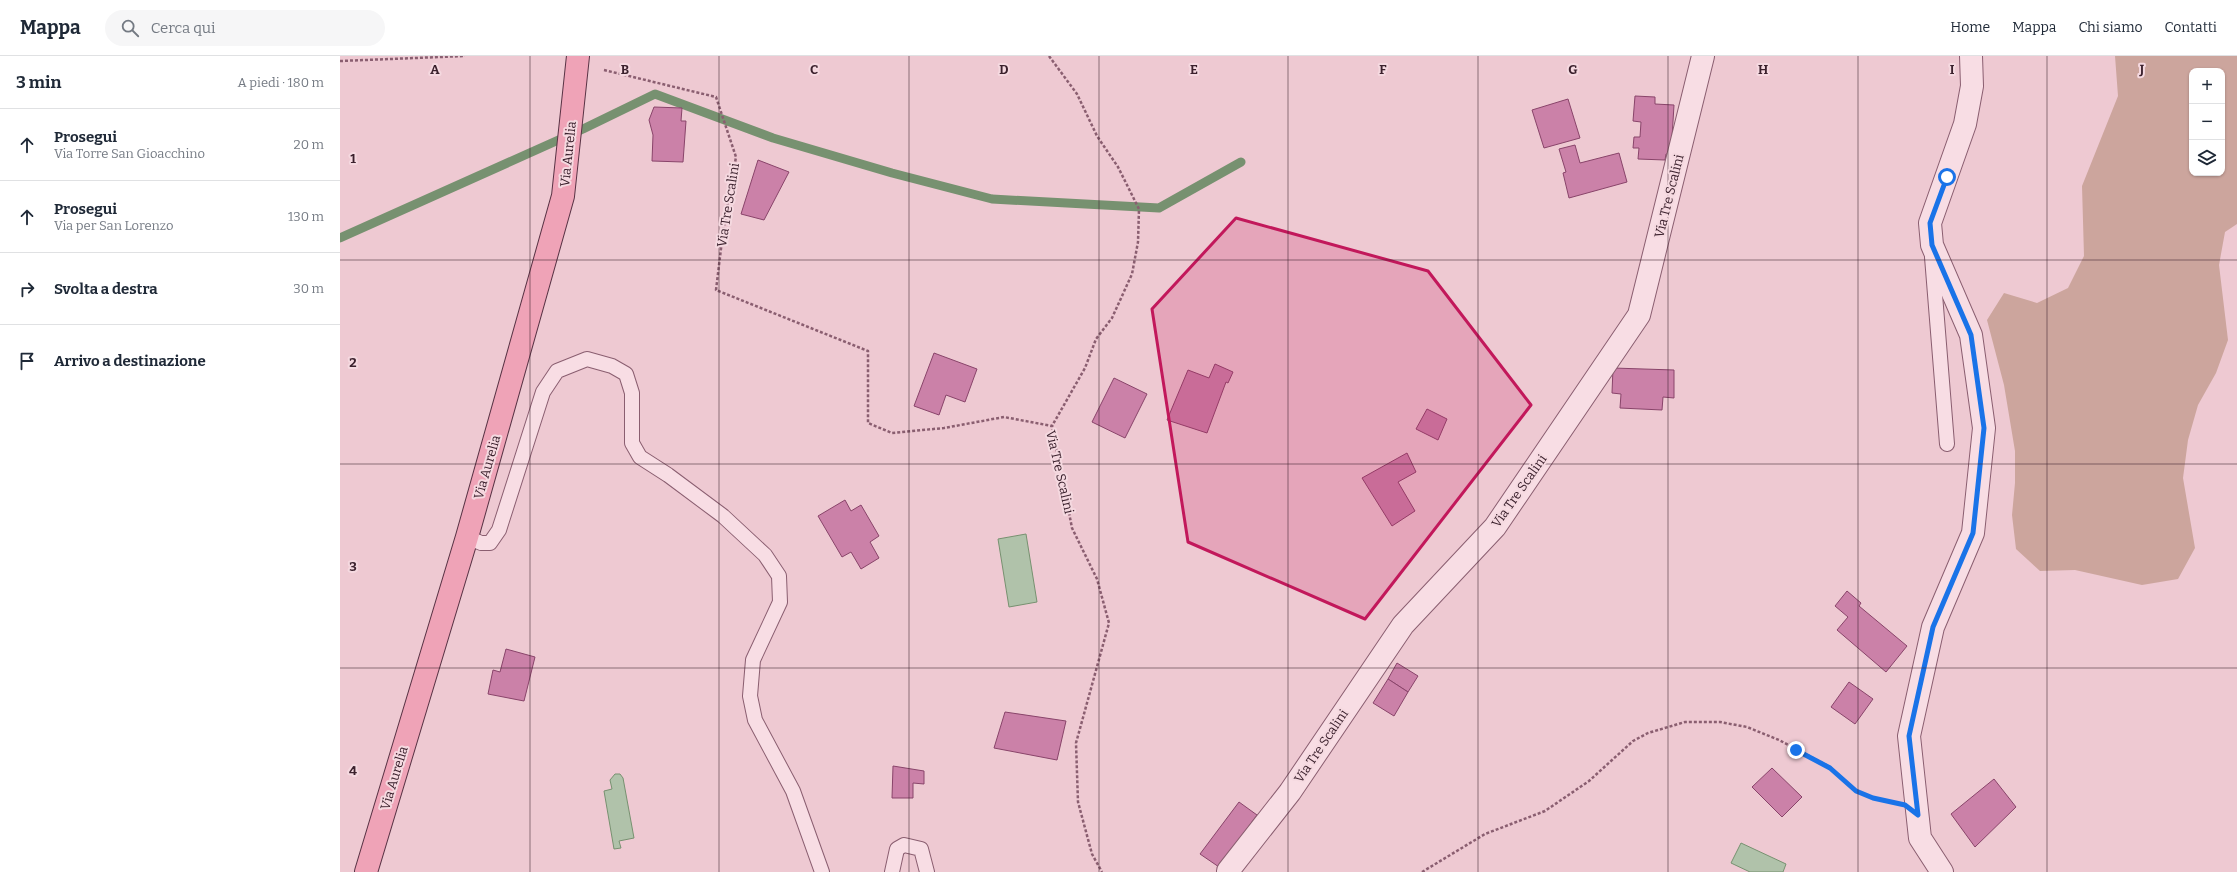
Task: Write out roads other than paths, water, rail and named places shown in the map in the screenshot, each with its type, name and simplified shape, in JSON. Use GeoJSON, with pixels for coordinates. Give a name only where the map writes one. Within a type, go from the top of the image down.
{"type":"FeatureCollection","features":[{"type":"Feature","properties":{"kind":"main road","name":"Via Aurelia"},"geometry":{"type":"LineString","coordinates":[[366,872],[467,537],[563,196],[577,60]]}},
{"type":"Feature","properties":{"kind":"street","name":"Via Tre Scalini"},"geometry":{"type":"LineString","coordinates":[[1228,871],[1290,792],[1403,625],[1495,527],[1639,315],[1703,56]]}},
{"type":"Feature","properties":{"kind":"street"},"geometry":{"type":"LineString","coordinates":[[1942,872],[1920,838],[1909,736],[1933,627],[1973,533],[1984,428],[1971,335],[1932,245],[1930,223],[1965,124],[1972,86],[1971,56]]}},
{"type":"Feature","properties":{"kind":"lane"},"geometry":{"type":"LineString","coordinates":[[1932,245],[1932,264],[1947,444]]}},
{"type":"Feature","properties":{"kind":"lane"},"geometry":{"type":"LineString","coordinates":[[467,537],[481,543],[490,544],[499,530],[543,392],[557,372],[587,359],[612,366],[626,374],[632,393],[632,443],[640,457],[668,475],[723,516],[765,555],[779,576],[780,602],[753,660],[750,696],[755,720],[793,791],[822,872]]}},
{"type":"Feature","properties":{"kind":"lane"},"geometry":{"type":"LineString","coordinates":[[892,872],[897,849],[904,845],[921,849],[927,872]]}},
{"type":"Feature","properties":{"kind":"waterway"},"geometry":{"type":"LineString","coordinates":[[340,238],[583,129],[655,94],[773,138],[892,173],[992,199],[1159,208],[1241,162]]}}]}
